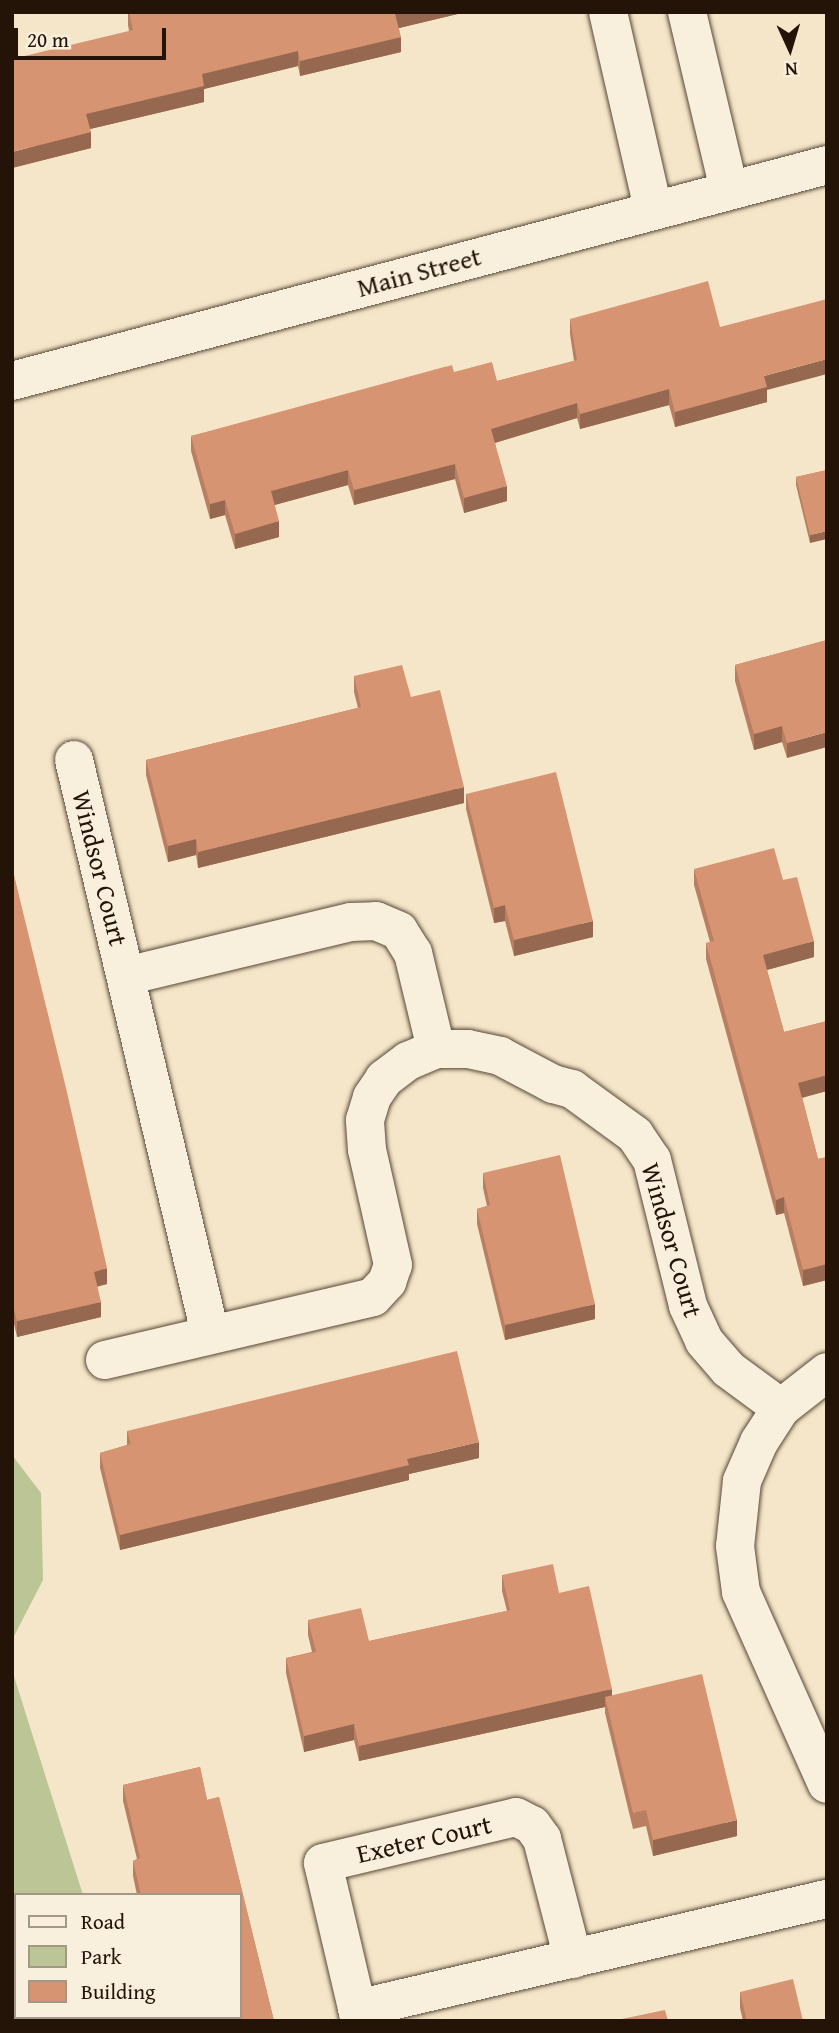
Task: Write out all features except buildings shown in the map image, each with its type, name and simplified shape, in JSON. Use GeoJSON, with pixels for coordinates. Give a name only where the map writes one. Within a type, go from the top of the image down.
{"type":"FeatureCollection","features":[{"type":"Feature","properties":{"kind":"street"},"geometry":{"type":"LineString","coordinates":[[608,12],[653,209]]}},
{"type":"Feature","properties":{"kind":"street"},"geometry":{"type":"LineString","coordinates":[[687,12],[729,188]]}},
{"type":"Feature","properties":{"kind":"street","name":"Main Street"},"geometry":{"type":"LineString","coordinates":[[12,381],[827,164]]}},
{"type":"Feature","properties":{"kind":"street","name":"Windsor Court"},"geometry":{"type":"LineString","coordinates":[[74,760],[210,1334]]}},
{"type":"Feature","properties":{"kind":"street","name":"Windsor Court"},"geometry":{"type":"LineString","coordinates":[[126,976],[351,922],[376,921],[399,931],[413,953],[436,1049]]}},
{"type":"Feature","properties":{"kind":"street","name":"Windsor Court"},"geometry":{"type":"LineString","coordinates":[[105,1360],[373,1297],[387,1282],[393,1265],[391,1240],[368,1150],[365,1120],[372,1097],[384,1079],[408,1061],[436,1049],[468,1049],[500,1056],[553,1084],[572,1089],[635,1135],[652,1160],[688,1306],[704,1341],[728,1369],[781,1408]]}},
{"type":"Feature","properties":{"kind":"street"},"geometry":{"type":"LineString","coordinates":[[827,1372],[781,1408],[742,1481],[735,1546],[741,1592],[812,1722],[827,1784]]}},
{"type":"Feature","properties":{"kind":"street","name":"Exeter Court"},"geometry":{"type":"LineString","coordinates":[[573,1959],[542,1839],[532,1825],[516,1817],[323,1863],[358,2015],[573,1959],[827,1899]]}},
{"type":"Feature","properties":{"kind":"green space"},"geometry":{"type":"Polygon","coordinates":[[[12,1455],[41,1493],[43,1580],[12,1640],[12,1455]]]}},
{"type":"Feature","properties":{"kind":"green space"},"geometry":{"type":"Polygon","coordinates":[[[12,1670],[82,1893],[14,1893],[14,2019],[117,2021],[12,2021],[12,1670]]]}}]}
